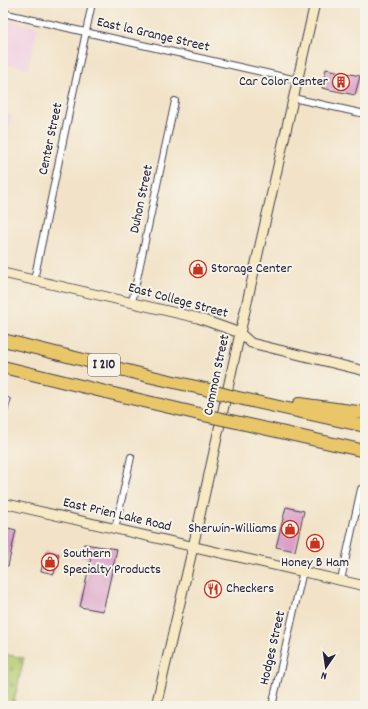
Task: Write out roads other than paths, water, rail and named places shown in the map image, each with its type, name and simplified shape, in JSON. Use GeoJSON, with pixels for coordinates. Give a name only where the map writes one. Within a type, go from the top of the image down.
{"type":"FeatureCollection","features":[{"type":"Feature","properties":{"kind":"highway","name":"I 210"},"geometry":{"type":"LineString","coordinates":[[3,340],[253,401],[365,426]]}},
{"type":"Feature","properties":{"kind":"highway","name":"I 210"},"geometry":{"type":"LineString","coordinates":[[3,367],[199,414],[361,450]]}},
{"type":"Feature","properties":{"kind":"highway"},"geometry":{"type":"LineString","coordinates":[[253,401],[278,400],[365,413]]}},
{"type":"Feature","properties":{"kind":"street","name":"Center Street"},"geometry":{"type":"LineString","coordinates":[[34,280],[92,3]]}},
{"type":"Feature","properties":{"kind":"street","name":"Common Street"},"geometry":{"type":"LineString","coordinates":[[156,706],[315,3]]}},
{"type":"Feature","properties":{"kind":"street","name":"East la Grange Street"},"geometry":{"type":"LineString","coordinates":[[3,12],[297,80]]}},
{"type":"Feature","properties":{"kind":"street"},"geometry":{"type":"LineString","coordinates":[[293,98],[365,114]]}},
{"type":"Feature","properties":{"kind":"street","name":"Duhon Street"},"geometry":{"type":"LineString","coordinates":[[132,302],[176,101]]}},
{"type":"Feature","properties":{"kind":"street","name":"East College Street"},"geometry":{"type":"LineString","coordinates":[[3,273],[198,318],[240,334],[251,343],[365,371]]}},
{"type":"Feature","properties":{"kind":"street"},"geometry":{"type":"LineString","coordinates":[[3,415],[7,401]]}},
{"type":"Feature","properties":{"kind":"street"},"geometry":{"type":"LineString","coordinates":[[115,529],[131,457]]}},
{"type":"Feature","properties":{"kind":"street"},"geometry":{"type":"LineString","coordinates":[[341,580],[361,489]]}},
{"type":"Feature","properties":{"kind":"street","name":"East Prien Lake Road"},"geometry":{"type":"LineString","coordinates":[[3,503],[365,586]]}},
{"type":"Feature","properties":{"kind":"street","name":"Hodges Street"},"geometry":{"type":"LineString","coordinates":[[272,706],[303,571]]}},
{"type":"Feature","properties":{"kind":"place","name":"Car Color Center"},"geometry":{"type":"Point","coordinates":[341,82]}},
{"type":"Feature","properties":{"kind":"place","name":"Storage Center"},"geometry":{"type":"Point","coordinates":[198,269]}},
{"type":"Feature","properties":{"kind":"place","name":"Sherwin-Williams"},"geometry":{"type":"Point","coordinates":[290,529]}},
{"type":"Feature","properties":{"kind":"place","name":"Honey B Ham"},"geometry":{"type":"Point","coordinates":[315,543]}},
{"type":"Feature","properties":{"kind":"place","name":"Southern Specialty Products"},"geometry":{"type":"Point","coordinates":[50,562]}},
{"type":"Feature","properties":{"kind":"place","name":"Checkers"},"geometry":{"type":"Point","coordinates":[213,589]}}]}
